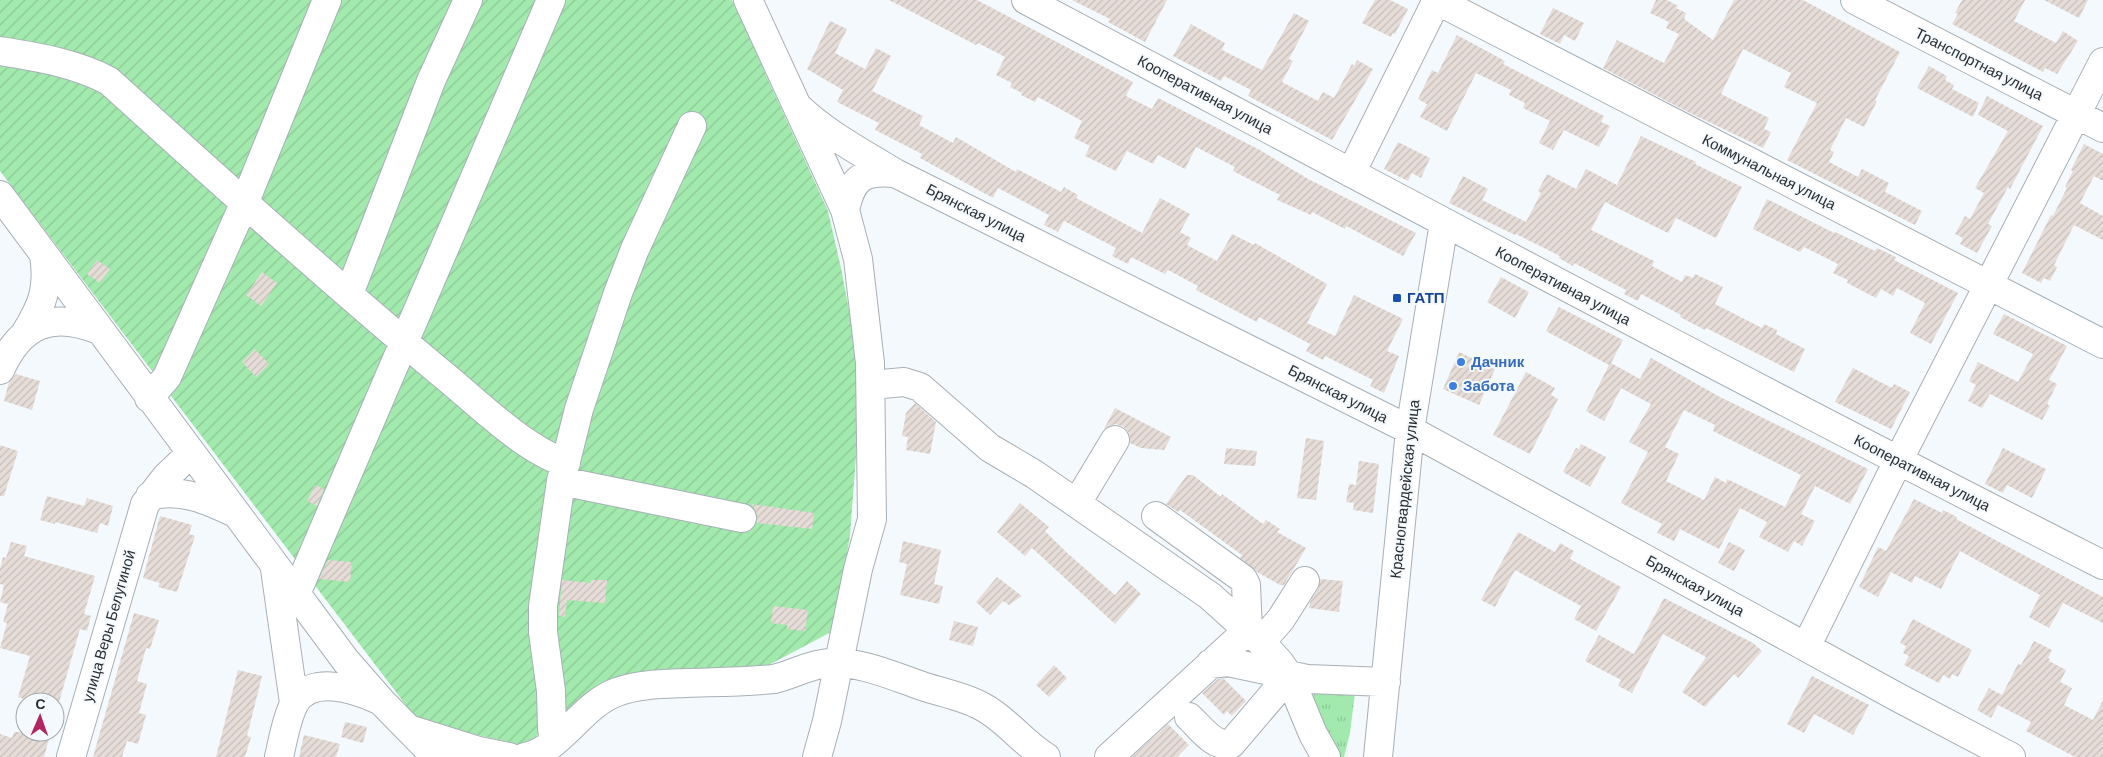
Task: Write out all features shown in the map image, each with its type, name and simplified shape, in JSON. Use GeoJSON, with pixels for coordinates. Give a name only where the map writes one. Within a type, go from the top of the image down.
{"type":"FeatureCollection","features":[{"type":"Feature","properties":{"kind":"street"},"geometry":{"type":"LineString","coordinates":[[149,398],[167,377],[244,204],[326,0]]}},
{"type":"Feature","properties":{"kind":"street"},"geometry":{"type":"LineString","coordinates":[[349,294],[431,81],[468,0]]}},
{"type":"Feature","properties":{"kind":"street"},"geometry":{"type":"LineString","coordinates":[[296,594],[550,0]]}},
{"type":"Feature","properties":{"kind":"street"},"geometry":{"type":"LineString","coordinates":[[748,0],[845,210],[858,259],[871,385],[872,519],[858,569],[828,721],[817,757]]}},
{"type":"Feature","properties":{"kind":"street","name":"Кооперативная улица"},"geometry":{"type":"LineString","coordinates":[[1026,0],[1444,223],[1898,461],[2103,565]]}},
{"type":"Feature","properties":{"kind":"street"},"geometry":{"type":"LineString","coordinates":[[1351,172],[1436,0]]}},
{"type":"Feature","properties":{"kind":"street","name":"Коммунальная улица"},"geometry":{"type":"LineString","coordinates":[[1436,0],[2103,344]]}},
{"type":"Feature","properties":{"kind":"street","name":"Транспортная улица"},"geometry":{"type":"LineString","coordinates":[[1855,0],[2103,128]]}},
{"type":"Feature","properties":{"kind":"street"},"geometry":{"type":"LineString","coordinates":[[0,51],[50,59],[98,75],[109,82],[244,204],[404,342],[563,472],[742,518]]}},
{"type":"Feature","properties":{"kind":"street"},"geometry":{"type":"LineString","coordinates":[[1806,647],[1898,461],[1990,286],[2103,62]]}},
{"type":"Feature","properties":{"kind":"street","name":"Брянская улица"},"geometry":{"type":"LineString","coordinates":[[797,106],[812,121],[832,135],[895,173],[1410,430],[2011,757]]}},
{"type":"Feature","properties":{"kind":"street"},"geometry":{"type":"LineString","coordinates":[[554,741],[551,691],[543,632],[543,606],[563,472],[579,408],[618,294],[635,249],[692,126]]}},
{"type":"Feature","properties":{"kind":"street"},"geometry":{"type":"LineString","coordinates":[[845,210],[851,188],[861,177],[877,172],[895,173]]}},
{"type":"Feature","properties":{"kind":"street"},"geometry":{"type":"LineString","coordinates":[[0,196],[346,661],[381,701],[436,757]]}},
{"type":"Feature","properties":{"kind":"street","name":"Красногвардейская улица"},"geometry":{"type":"LineString","coordinates":[[1378,757],[1410,430],[1444,223]]}},
{"type":"Feature","properties":{"kind":"street"},"geometry":{"type":"LineString","coordinates":[[0,370],[12,347],[26,332],[39,310],[47,282],[44,255]]}},
{"type":"Feature","properties":{"kind":"street"},"geometry":{"type":"LineString","coordinates":[[26,332],[48,322],[66,321],[82,323],[99,330]]}},
{"type":"Feature","properties":{"kind":"street"},"geometry":{"type":"LineString","coordinates":[[871,385],[904,382],[920,387],[990,448],[1034,474],[1190,581],[1255,636],[1280,663],[1289,676],[1313,734],[1326,757]]}},
{"type":"Feature","properties":{"kind":"street"},"geometry":{"type":"LineString","coordinates":[[1077,503],[1115,440]]}},
{"type":"Feature","properties":{"kind":"street","name":"улица Веры Белугиной"},"geometry":{"type":"LineString","coordinates":[[71,757],[142,512],[150,496],[190,453]]}},
{"type":"Feature","properties":{"kind":"street"},"geometry":{"type":"LineString","coordinates":[[150,496],[174,493],[193,496],[238,515]]}},
{"type":"Feature","properties":{"kind":"street"},"geometry":{"type":"LineString","coordinates":[[1156,516],[1238,573],[1243,579],[1246,585],[1255,636]]}},
{"type":"Feature","properties":{"kind":"street"},"geometry":{"type":"LineString","coordinates":[[275,566],[294,703],[279,757]]}},
{"type":"Feature","properties":{"kind":"street"},"geometry":{"type":"LineString","coordinates":[[1109,757],[1210,664],[1281,619],[1305,582]]}},
{"type":"Feature","properties":{"kind":"street"},"geometry":{"type":"LineString","coordinates":[[1210,664],[1228,662],[1289,676],[1315,679],[1386,682]]}},
{"type":"Feature","properties":{"kind":"street"},"geometry":{"type":"LineString","coordinates":[[524,757],[534,755],[546,749],[586,710],[618,691],[669,684],[774,679],[811,667],[839,663],[876,672],[968,700],[984,707],[1046,757]]}},
{"type":"Feature","properties":{"kind":"street"},"geometry":{"type":"LineString","coordinates":[[1189,716],[1216,742],[1226,745],[1231,744],[1289,676]]}},
{"type":"Feature","properties":{"kind":"street"},"geometry":{"type":"LineString","coordinates":[[294,703],[306,691],[327,686],[360,692],[381,701]]}},
{"type":"Feature","properties":{"kind":"street"},"geometry":{"type":"LineString","coordinates":[[408,729],[479,751],[508,757]]}},
{"type":"Feature","properties":{"kind":"green space"},"geometry":{"type":"Polygon","coordinates":[[[0,0],[732,0],[828,211],[862,378],[850,535],[835,630],[763,668],[628,678],[588,692],[525,746],[418,721],[0,171],[0,0]]]}},
{"type":"Feature","properties":{"kind":"green space"},"geometry":{"type":"Polygon","coordinates":[[[1315,690],[1355,693],[1350,733],[1344,757],[1338,757],[1312,701],[1315,690]]]}},
{"type":"Feature","properties":{"kind":"building"},"geometry":{"type":"Polygon","coordinates":[[[889,0],[977,0],[1133,82],[1126,96],[1152,109],[1158,98],[1258,149],[1310,180],[1416,233],[1403,256],[1346,226],[1345,229],[1312,212],[1311,215],[1277,200],[1280,195],[1233,171],[1235,167],[1196,147],[1185,169],[1158,155],[1153,164],[1127,151],[1116,171],[1085,156],[1090,146],[1074,138],[1082,121],[1038,97],[1035,102],[1021,95],[1022,93],[1010,87],[1012,83],[996,75],[1005,57],[978,43],[976,45],[889,0]]]}},
{"type":"Feature","properties":{"kind":"building"},"geometry":{"type":"Polygon","coordinates":[[[1072,0],[1167,0],[1145,42],[1108,22],[1110,19],[1072,0]]]}},
{"type":"Feature","properties":{"kind":"building"},"geometry":{"type":"Polygon","coordinates":[[[1375,0],[1390,0],[1408,9],[1395,34],[1393,33],[1391,37],[1362,23],[1375,0]]]}},
{"type":"Feature","properties":{"kind":"building"},"geometry":{"type":"Polygon","coordinates":[[[1656,0],[1667,0],[1678,6],[1676,8],[1686,13],[1684,19],[1713,40],[1734,0],[1803,0],[1900,52],[1875,100],[1877,101],[1864,127],[1846,118],[1830,150],[1834,152],[1829,162],[1858,177],[1862,169],[1889,183],[1885,192],[1922,211],[1915,225],[1787,160],[1817,103],[1784,87],[1791,73],[1743,49],[1721,94],[1769,118],[1764,129],[1771,132],[1763,148],[1603,68],[1617,40],[1664,63],[1679,34],[1666,28],[1669,22],[1650,13],[1656,0]]]}},
{"type":"Feature","properties":{"kind":"building"},"geometry":{"type":"Polygon","coordinates":[[[1962,0],[2025,0],[2014,21],[2056,43],[2063,31],[2078,41],[2057,74],[2045,68],[2043,72],[1952,24],[1958,14],[1955,13],[1962,0]]]}},
{"type":"Feature","properties":{"kind":"building"},"geometry":{"type":"Polygon","coordinates":[[[2044,0],[2088,0],[2079,18],[2044,0]]]}},
{"type":"Feature","properties":{"kind":"building"},"geometry":{"type":"Polygon","coordinates":[[[1553,8],[1584,23],[1575,41],[1564,35],[1560,44],[1540,34],[1553,8]]]}},
{"type":"Feature","properties":{"kind":"building"},"geometry":{"type":"Polygon","coordinates":[[[1294,13],[1309,21],[1289,59],[1293,61],[1282,82],[1318,101],[1323,92],[1334,98],[1352,64],[1354,66],[1357,60],[1373,69],[1332,140],[1248,96],[1251,90],[1224,76],[1221,81],[1173,56],[1191,24],[1225,43],[1222,50],[1262,70],[1294,13]]]}},
{"type":"Feature","properties":{"kind":"building"},"geometry":{"type":"Polygon","coordinates":[[[830,21],[847,29],[835,53],[865,69],[876,48],[891,56],[872,91],[923,116],[919,125],[953,143],[956,137],[1016,172],[1017,169],[1061,192],[1064,187],[1078,195],[1076,198],[1142,233],[1160,198],[1190,214],[1180,232],[1191,238],[1187,245],[1217,261],[1232,234],[1254,245],[1255,243],[1327,284],[1307,323],[1335,336],[1354,295],[1403,319],[1387,351],[1399,356],[1384,393],[1370,386],[1373,380],[1325,356],[1323,360],[1306,351],[1310,344],[1259,317],[1257,322],[1196,290],[1198,286],[1168,270],[1165,274],[1131,257],[1128,264],[1112,256],[1116,248],[1064,221],[1058,232],[1044,225],[1049,215],[998,188],[993,198],[920,158],[922,154],[875,130],[879,123],[837,102],[843,90],[807,69],[830,21]]]}},
{"type":"Feature","properties":{"kind":"building"},"geometry":{"type":"Polygon","coordinates":[[[1457,35],[1505,61],[1503,64],[1604,116],[1601,122],[1610,126],[1599,147],[1564,130],[1553,150],[1539,143],[1550,121],[1523,108],[1525,103],[1509,95],[1511,90],[1476,73],[1447,131],[1420,117],[1427,104],[1418,99],[1432,70],[1438,73],[1457,35]]]}},
{"type":"Feature","properties":{"kind":"building"},"geometry":{"type":"Polygon","coordinates":[[[1929,66],[1947,76],[1945,80],[1954,85],[1952,89],[1979,103],[1973,117],[1917,88],[1929,66]]]}},
{"type":"Feature","properties":{"kind":"building"},"geometry":{"type":"Polygon","coordinates":[[[1987,96],[2043,126],[2010,189],[2008,187],[1988,224],[1992,226],[1977,253],[1960,244],[1963,238],[1955,234],[1965,216],[1970,219],[1984,193],[1975,188],[2008,131],[1978,115],[1987,96]]]}},
{"type":"Feature","properties":{"kind":"building"},"geometry":{"type":"Polygon","coordinates":[[[1641,136],[1696,162],[1695,164],[1742,187],[1716,238],[1676,218],[1668,233],[1605,202],[1591,230],[1654,261],[1652,266],[1682,282],[1685,275],[1693,278],[1695,274],[1723,287],[1715,304],[1762,328],[1764,324],[1777,330],[1776,334],[1805,349],[1794,372],[1706,328],[1705,330],[1641,294],[1638,301],[1624,294],[1626,290],[1574,263],[1573,266],[1559,258],[1560,256],[1449,203],[1463,176],[1488,189],[1482,200],[1526,222],[1541,193],[1538,191],[1547,174],[1576,189],[1586,169],[1617,185],[1641,136]]]}},
{"type":"Feature","properties":{"kind":"building"},"geometry":{"type":"Polygon","coordinates":[[[1398,142],[1430,158],[1421,178],[1412,173],[1408,181],[1384,169],[1398,142]]]}},
{"type":"Feature","properties":{"kind":"building"},"geometry":{"type":"Polygon","coordinates":[[[2084,144],[2103,154],[2103,181],[2094,176],[2080,203],[2103,216],[2103,240],[2074,225],[2054,265],[2057,267],[2050,281],[2044,278],[2041,283],[2022,273],[2051,215],[2053,216],[2067,188],[2065,187],[2073,171],[2071,170],[2084,144]]]}},
{"type":"Feature","properties":{"kind":"building"},"geometry":{"type":"Polygon","coordinates":[[[1767,199],[1834,233],[1875,251],[1877,248],[1896,257],[1894,260],[1958,293],[1931,344],[1910,333],[1925,303],[1897,288],[1893,296],[1881,289],[1876,298],[1847,283],[1848,280],[1833,273],[1838,264],[1804,247],[1800,252],[1753,229],[1767,199]]]}},
{"type":"Feature","properties":{"kind":"building"},"geometry":{"type":"Polygon","coordinates":[[[97,260],[110,269],[100,283],[87,274],[97,260]]]}},
{"type":"Feature","properties":{"kind":"building"},"geometry":{"type":"Polygon","coordinates":[[[262,272],[277,283],[261,306],[246,295],[262,272]]]}},
{"type":"Feature","properties":{"kind":"building"},"geometry":{"type":"Polygon","coordinates":[[[1501,277],[1529,292],[1515,318],[1487,302],[1501,277]]]}},
{"type":"Feature","properties":{"kind":"building"},"geometry":{"type":"Polygon","coordinates":[[[1559,307],[1623,340],[1611,363],[1640,379],[1651,358],[1720,397],[1868,469],[1850,504],[1815,486],[1801,514],[1815,521],[1802,546],[1794,541],[1788,552],[1759,537],[1767,522],[1740,508],[1719,549],[1680,529],[1674,541],[1657,533],[1662,524],[1621,503],[1648,452],[1629,442],[1651,404],[1621,388],[1604,421],[1586,411],[1609,365],[1546,331],[1559,307]],[[1684,410],[1665,447],[1679,454],[1666,481],[1704,500],[1715,477],[1726,483],[1727,479],[1785,507],[1801,475],[1713,431],[1715,425],[1684,410]]]}},
{"type":"Feature","properties":{"kind":"building"},"geometry":{"type":"Polygon","coordinates":[[[2004,314],[2067,346],[2049,380],[2057,384],[2047,404],[2050,406],[2042,420],[1990,394],[1982,408],[1968,401],[1976,385],[1969,381],[1978,362],[2018,382],[2033,354],[1993,334],[2004,314]]]}},
{"type":"Feature","properties":{"kind":"building"},"geometry":{"type":"Polygon","coordinates":[[[255,349],[269,364],[256,377],[242,362],[255,349]]]}},
{"type":"Feature","properties":{"kind":"building"},"geometry":{"type":"Polygon","coordinates":[[[1459,352],[1495,369],[1479,405],[1443,389],[1459,352]]]}},
{"type":"Feature","properties":{"kind":"building"},"geometry":{"type":"Polygon","coordinates":[[[1853,368],[1892,388],[1894,384],[1910,392],[1891,429],[1835,402],[1853,368]]]}},
{"type":"Feature","properties":{"kind":"building"},"geometry":{"type":"Polygon","coordinates":[[[1526,372],[1555,388],[1551,395],[1558,399],[1530,454],[1493,435],[1526,372]]]}},
{"type":"Feature","properties":{"kind":"building"},"geometry":{"type":"Polygon","coordinates":[[[16,374],[40,381],[32,410],[4,401],[9,382],[16,374]]]}},
{"type":"Feature","properties":{"kind":"building"},"geometry":{"type":"Polygon","coordinates":[[[915,403],[936,422],[930,454],[906,450],[908,437],[902,436],[906,413],[915,403]]]}},
{"type":"Feature","properties":{"kind":"building"},"geometry":{"type":"Polygon","coordinates":[[[1115,408],[1171,437],[1164,450],[1141,448],[1130,443],[1129,433],[1123,426],[1115,424],[1104,429],[1115,408]]]}},
{"type":"Feature","properties":{"kind":"building"},"geometry":{"type":"Polygon","coordinates":[[[1306,438],[1324,441],[1316,500],[1297,498],[1306,438]]]}},
{"type":"Feature","properties":{"kind":"building"},"geometry":{"type":"Polygon","coordinates":[[[1581,444],[1606,457],[1590,487],[1563,472],[1576,448],[1579,449],[1581,444]]]}},
{"type":"Feature","properties":{"kind":"building"},"geometry":{"type":"Polygon","coordinates":[[[0,445],[18,451],[4,496],[0,496],[0,445]]]}},
{"type":"Feature","properties":{"kind":"building"},"geometry":{"type":"Polygon","coordinates":[[[1226,448],[1257,451],[1255,466],[1224,464],[1226,448]]]}},
{"type":"Feature","properties":{"kind":"building"},"geometry":{"type":"Polygon","coordinates":[[[2003,448],[2046,469],[2032,498],[2007,485],[2003,493],[1985,484],[2003,448]]]}},
{"type":"Feature","properties":{"kind":"building"},"geometry":{"type":"Polygon","coordinates":[[[1359,461],[1379,464],[1373,513],[1353,510],[1354,503],[1346,502],[1349,484],[1356,485],[1359,461]]]}},
{"type":"Feature","properties":{"kind":"building"},"geometry":{"type":"Polygon","coordinates":[[[1187,475],[1193,475],[1221,497],[1222,494],[1263,524],[1266,520],[1280,529],[1277,532],[1306,548],[1284,585],[1280,585],[1257,572],[1240,558],[1242,555],[1180,510],[1178,512],[1166,504],[1187,475]]]}},
{"type":"Feature","properties":{"kind":"building"},"geometry":{"type":"Polygon","coordinates":[[[315,485],[324,489],[317,506],[307,501],[315,485]]]}},
{"type":"Feature","properties":{"kind":"building"},"geometry":{"type":"Polygon","coordinates":[[[47,496],[84,506],[87,498],[113,506],[108,526],[100,523],[97,533],[40,520],[47,496]]]}},
{"type":"Feature","properties":{"kind":"building"},"geometry":{"type":"Polygon","coordinates":[[[1914,499],[1942,513],[1943,510],[1957,517],[1956,519],[2103,597],[2103,623],[2063,603],[2049,628],[2029,617],[2040,595],[1960,551],[1941,589],[1915,576],[1912,583],[1891,572],[1878,597],[1859,587],[1878,547],[1886,551],[1914,499]]]}},
{"type":"Feature","properties":{"kind":"building"},"geometry":{"type":"Polygon","coordinates":[[[1020,503],[1049,527],[1045,531],[1065,551],[1115,595],[1127,581],[1141,594],[1115,624],[1032,548],[1025,556],[997,532],[1020,503]]]}},
{"type":"Feature","properties":{"kind":"building"},"geometry":{"type":"Polygon","coordinates":[[[752,504],[814,513],[812,529],[757,523],[757,514],[752,504]]]}},
{"type":"Feature","properties":{"kind":"building"},"geometry":{"type":"Polygon","coordinates":[[[160,516],[192,525],[189,534],[195,536],[177,592],[158,587],[160,583],[143,578],[160,516]]]}},
{"type":"Feature","properties":{"kind":"building"},"geometry":{"type":"Polygon","coordinates":[[[1518,532],[1555,552],[1560,543],[1574,551],[1570,559],[1621,587],[1596,631],[1574,619],[1581,606],[1515,570],[1495,607],[1481,600],[1518,532]]]}},
{"type":"Feature","properties":{"kind":"building"},"geometry":{"type":"Polygon","coordinates":[[[903,541],[941,550],[934,584],[943,586],[939,604],[900,595],[907,564],[899,562],[903,541]]]}},
{"type":"Feature","properties":{"kind":"building"},"geometry":{"type":"Polygon","coordinates":[[[11,542],[27,546],[24,556],[95,576],[84,614],[91,616],[87,631],[80,629],[62,692],[19,692],[30,656],[0,648],[7,623],[3,622],[8,604],[0,602],[4,585],[0,584],[0,569],[3,557],[6,558],[11,542]]]}},
{"type":"Feature","properties":{"kind":"building"},"geometry":{"type":"Polygon","coordinates":[[[1729,542],[1745,550],[1734,571],[1718,563],[1729,542]]]}},
{"type":"Feature","properties":{"kind":"building"},"geometry":{"type":"Polygon","coordinates":[[[328,560],[352,562],[350,582],[319,579],[328,560]]]}},
{"type":"Feature","properties":{"kind":"building"},"geometry":{"type":"Polygon","coordinates":[[[997,577],[1022,596],[1009,605],[1003,601],[990,615],[976,602],[997,577]]]}},
{"type":"Feature","properties":{"kind":"building"},"geometry":{"type":"Polygon","coordinates":[[[1320,579],[1343,581],[1339,612],[1309,608],[1310,602],[1318,589],[1320,579]]]}},
{"type":"Feature","properties":{"kind":"building"},"geometry":{"type":"Polygon","coordinates":[[[562,580],[591,583],[591,580],[607,580],[605,603],[567,600],[565,617],[559,616],[562,580]]]}},
{"type":"Feature","properties":{"kind":"building"},"geometry":{"type":"Polygon","coordinates":[[[1664,598],[1753,643],[1762,651],[1738,678],[1734,674],[1705,707],[1682,692],[1706,657],[1663,634],[1632,693],[1618,686],[1621,680],[1585,661],[1599,635],[1634,654],[1664,598]]]}},
{"type":"Feature","properties":{"kind":"building"},"geometry":{"type":"Polygon","coordinates":[[[773,606],[808,610],[805,631],[787,629],[787,625],[771,623],[773,606]]]}},
{"type":"Feature","properties":{"kind":"building"},"geometry":{"type":"Polygon","coordinates":[[[134,613],[159,620],[150,649],[146,648],[137,681],[147,684],[139,713],[146,715],[138,744],[127,741],[122,757],[93,757],[134,613]]]}},
{"type":"Feature","properties":{"kind":"building"},"geometry":{"type":"Polygon","coordinates":[[[1913,619],[1972,650],[1958,677],[1952,674],[1950,679],[1943,675],[1939,683],[1904,665],[1909,656],[1903,653],[1906,646],[1900,643],[1913,619]]]}},
{"type":"Feature","properties":{"kind":"building"},"geometry":{"type":"Polygon","coordinates":[[[954,621],[978,627],[973,646],[949,640],[954,621]]]}},
{"type":"Feature","properties":{"kind":"building"},"geometry":{"type":"Polygon","coordinates":[[[2034,641],[2052,650],[2048,658],[2050,659],[2049,661],[2066,670],[2060,682],[2072,688],[2064,705],[2093,720],[2103,700],[2103,757],[2075,757],[2026,731],[2031,722],[1998,705],[1991,718],[1977,710],[1989,688],[2002,695],[2018,664],[2021,665],[2034,641]]]}},
{"type":"Feature","properties":{"kind":"building"},"geometry":{"type":"Polygon","coordinates":[[[1054,665],[1067,678],[1049,697],[1036,685],[1054,665]]]}},
{"type":"Feature","properties":{"kind":"building"},"geometry":{"type":"Polygon","coordinates":[[[238,670],[262,676],[247,736],[251,737],[245,757],[216,757],[238,670]]]}},
{"type":"Feature","properties":{"kind":"building"},"geometry":{"type":"Polygon","coordinates":[[[1812,676],[1869,705],[1853,735],[1814,714],[1804,733],[1787,724],[1812,676]]]}},
{"type":"Feature","properties":{"kind":"building"},"geometry":{"type":"Polygon","coordinates":[[[1223,678],[1246,701],[1232,716],[1227,711],[1224,715],[1202,693],[1218,679],[1223,678]]]}},
{"type":"Feature","properties":{"kind":"building"},"geometry":{"type":"Polygon","coordinates":[[[345,722],[367,727],[363,743],[341,737],[345,722]]]}},
{"type":"Feature","properties":{"kind":"building"},"geometry":{"type":"Polygon","coordinates":[[[1168,724],[1189,745],[1177,757],[1132,757],[1168,724]]]}},
{"type":"Feature","properties":{"kind":"building"},"geometry":{"type":"Polygon","coordinates":[[[15,732],[15,742],[48,742],[44,757],[0,757],[0,734],[12,738],[15,732]]]}},
{"type":"Feature","properties":{"kind":"building"},"geometry":{"type":"Polygon","coordinates":[[[304,735],[340,744],[336,757],[299,757],[304,735]]]}},
{"type":"Feature","properties":{"kind":"place","name":"ГАТП"},"geometry":{"type":"Point","coordinates":[1397,298]}},
{"type":"Feature","properties":{"kind":"place","name":"Дачник"},"geometry":{"type":"Point","coordinates":[1461,362]}},
{"type":"Feature","properties":{"kind":"place","name":"Забота"},"geometry":{"type":"Point","coordinates":[1453,386]}}]}
